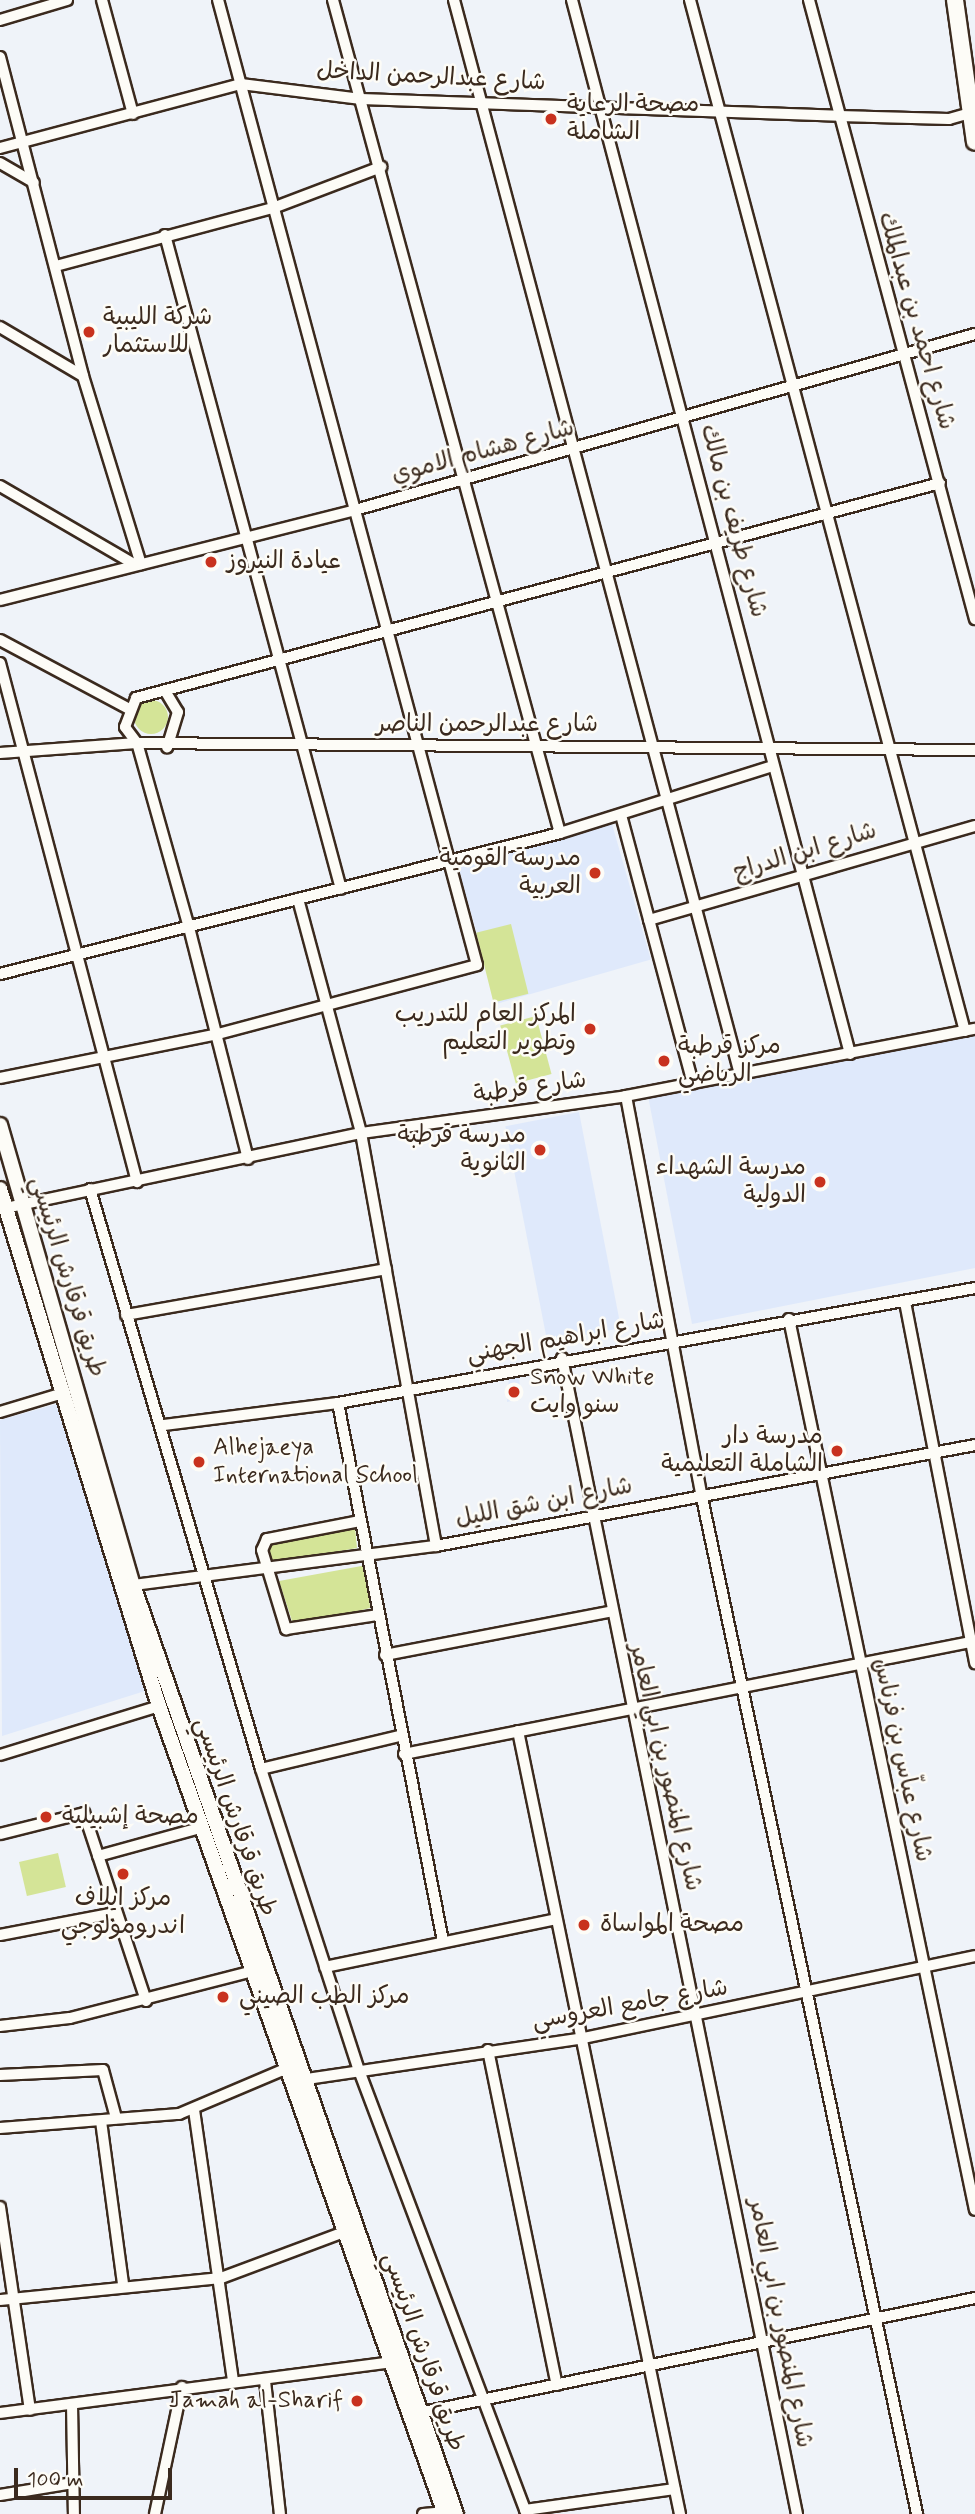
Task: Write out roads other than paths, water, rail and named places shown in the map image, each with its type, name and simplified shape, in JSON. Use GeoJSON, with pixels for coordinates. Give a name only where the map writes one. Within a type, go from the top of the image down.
{"type":"FeatureCollection","features":[{"type":"Feature","properties":{"kind":"highway"},"geometry":{"type":"LineString","coordinates":[[950,0],[960,43]]}},
{"type":"Feature","properties":{"kind":"highway"},"geometry":{"type":"LineString","coordinates":[[956,0],[975,142]]}},
{"type":"Feature","properties":{"kind":"main road","name":"طريق قرقارش الرئيسي"},"geometry":{"type":"LineString","coordinates":[[0,1125],[159,1706],[249,1972],[292,2077],[448,2513]]}},
{"type":"Feature","properties":{"kind":"main road","name":"طريق قرقارش الرئيسي"},"geometry":{"type":"LineString","coordinates":[[0,1189],[126,1586],[344,2232],[414,2414]]}},
{"type":"Feature","properties":{"kind":"street"},"geometry":{"type":"LineString","coordinates":[[0,20],[68,0]]}},
{"type":"Feature","properties":{"kind":"street"},"geometry":{"type":"LineString","coordinates":[[102,0],[133,114]]}},
{"type":"Feature","properties":{"kind":"street"},"geometry":{"type":"LineString","coordinates":[[0,1078],[218,1034],[475,968],[419,747],[218,0]]}},
{"type":"Feature","properties":{"kind":"street"},"geometry":{"type":"LineString","coordinates":[[333,0],[381,167],[560,833]]}},
{"type":"Feature","properties":{"kind":"street"},"geometry":{"type":"LineString","coordinates":[[454,0],[577,449],[740,1074]]}},
{"type":"Feature","properties":{"kind":"street","name":"شارع طريف بن مالك"},"geometry":{"type":"LineString","coordinates":[[572,0],[718,541],[768,744],[850,1054]]}},
{"type":"Feature","properties":{"kind":"street"},"geometry":{"type":"LineString","coordinates":[[690,0],[794,383],[888,746],[970,1030]]}},
{"type":"Feature","properties":{"kind":"street","name":"شارع احمد بن عبدالملك"},"geometry":{"type":"LineString","coordinates":[[809,0],[975,619]]}},
{"type":"Feature","properties":{"kind":"street"},"geometry":{"type":"LineString","coordinates":[[0,57],[83,376],[138,564]]}},
{"type":"Feature","properties":{"kind":"street","name":"شارع عبدالرحمن الداخل"},"geometry":{"type":"LineString","coordinates":[[0,148],[24,144],[240,84],[360,99],[949,119],[970,113]]}},
{"type":"Feature","properties":{"kind":"street"},"geometry":{"type":"LineString","coordinates":[[0,163],[34,183]]}},
{"type":"Feature","properties":{"kind":"street"},"geometry":{"type":"LineString","coordinates":[[56,266],[165,234],[273,208],[381,167]]}},
{"type":"Feature","properties":{"kind":"street"},"geometry":{"type":"LineString","coordinates":[[165,234],[243,535],[281,662],[341,889]]}},
{"type":"Feature","properties":{"kind":"street"},"geometry":{"type":"LineString","coordinates":[[0,327],[83,376]]}},
{"type":"Feature","properties":{"kind":"street","name":"شارع هشام الاموي"},"geometry":{"type":"LineString","coordinates":[[0,600],[243,535],[355,510],[577,449],[683,413],[903,356],[975,334]]}},
{"type":"Feature","properties":{"kind":"street"},"geometry":{"type":"LineString","coordinates":[[248,1158],[218,1034],[137,743],[125,727],[129,709],[142,692],[167,694],[387,630],[940,483]]}},
{"type":"Feature","properties":{"kind":"street"},"geometry":{"type":"LineString","coordinates":[[0,486],[138,564]]}},
{"type":"Feature","properties":{"kind":"street"},"geometry":{"type":"LineString","coordinates":[[0,640],[129,709]]}},
{"type":"Feature","properties":{"kind":"street"},"geometry":{"type":"LineString","coordinates":[[0,663],[21,752],[137,1182]]}},
{"type":"Feature","properties":{"kind":"street"},"geometry":{"type":"LineString","coordinates":[[167,694],[178,712],[167,747]]}},
{"type":"Feature","properties":{"kind":"street","name":"شارع عبدالرحمن الناصر"},"geometry":{"type":"LineString","coordinates":[[0,753],[137,743],[167,747],[301,743],[419,747],[768,744],[975,750]]}},
{"type":"Feature","properties":{"kind":"street"},"geometry":{"type":"LineString","coordinates":[[0,974],[74,952],[341,889],[560,833],[774,766]]}},
{"type":"Feature","properties":{"kind":"street"},"geometry":{"type":"LineString","coordinates":[[621,815],[693,1083]]}},
{"type":"Feature","properties":{"kind":"street","name":"شارع ابن الدراج"},"geometry":{"type":"LineString","coordinates":[[649,920],[804,879],[915,839],[975,826]]}},
{"type":"Feature","properties":{"kind":"street"},"geometry":{"type":"LineString","coordinates":[[298,899],[361,1133],[436,1546]]}},
{"type":"Feature","properties":{"kind":"street","name":"شارع قرطبة"},"geometry":{"type":"LineString","coordinates":[[5,1208],[361,1133],[626,1096],[970,1030]]}},
{"type":"Feature","properties":{"kind":"street"},"geometry":{"type":"LineString","coordinates":[[626,1096],[675,1340],[701,1493],[917,2514]]}},
{"type":"Feature","properties":{"kind":"street"},"geometry":{"type":"LineString","coordinates":[[90,1189],[126,1315],[164,1425],[261,1769],[325,1967],[360,2073],[481,2399],[526,2512],[674,2489]]}},
{"type":"Feature","properties":{"kind":"street"},"geometry":{"type":"LineString","coordinates":[[126,1315],[386,1269]]}},
{"type":"Feature","properties":{"kind":"street","name":"شارع ابراهيم الجهني"},"geometry":{"type":"LineString","coordinates":[[164,1425],[338,1403],[562,1358],[975,1287]]}},
{"type":"Feature","properties":{"kind":"street"},"geometry":{"type":"LineString","coordinates":[[905,1301],[931,1454],[973,1641],[975,1663]]}},
{"type":"Feature","properties":{"kind":"street","name":"شارع عباّس بن فرناس"},"geometry":{"type":"LineString","coordinates":[[789,1319],[817,1474],[860,1662],[975,2210]]}},
{"type":"Feature","properties":{"kind":"street","name":"شارع المنصور بن ابي العامر"},"geometry":{"type":"LineString","coordinates":[[562,1358],[609,1612],[698,2016],[797,2514]]}},
{"type":"Feature","properties":{"kind":"street"},"geometry":{"type":"LineString","coordinates":[[0,1412],[63,1393]]}},
{"type":"Feature","properties":{"kind":"street"},"geometry":{"type":"LineString","coordinates":[[338,1403],[399,1736],[443,1941]]}},
{"type":"Feature","properties":{"kind":"street","name":"شارع ابن شق الليل"},"geometry":{"type":"LineString","coordinates":[[126,1586],[206,1579],[265,1566],[367,1557],[436,1546],[701,1493],[975,1445]]}},
{"type":"Feature","properties":{"kind":"street"},"geometry":{"type":"LineString","coordinates":[[360,1521],[267,1539],[265,1566],[288,1630],[377,1615]]}},
{"type":"Feature","properties":{"kind":"street"},"geometry":{"type":"LineString","coordinates":[[385,1655],[609,1612]]}},
{"type":"Feature","properties":{"kind":"street"},"geometry":{"type":"LineString","coordinates":[[404,1754],[973,1641]]}},
{"type":"Feature","properties":{"kind":"street"},"geometry":{"type":"LineString","coordinates":[[0,1755],[159,1706]]}},
{"type":"Feature","properties":{"kind":"street"},"geometry":{"type":"LineString","coordinates":[[518,1731],[680,2514]]}},
{"type":"Feature","properties":{"kind":"street"},"geometry":{"type":"LineString","coordinates":[[261,1769],[399,1736]]}},
{"type":"Feature","properties":{"kind":"street"},"geometry":{"type":"LineString","coordinates":[[0,1834],[81,1812],[146,2001]]}},
{"type":"Feature","properties":{"kind":"street"},"geometry":{"type":"LineString","coordinates":[[98,1856],[200,1828]]}},
{"type":"Feature","properties":{"kind":"street"},"geometry":{"type":"LineString","coordinates":[[0,1936],[114,1913]]}},
{"type":"Feature","properties":{"kind":"street"},"geometry":{"type":"LineString","coordinates":[[325,1967],[556,1919]]}},
{"type":"Feature","properties":{"kind":"street","name":"شارع جامع العروسي"},"geometry":{"type":"LineString","coordinates":[[0,2128],[102,2121],[194,2110],[292,2077],[360,2073],[488,2050],[583,2038],[975,1956]]}},
{"type":"Feature","properties":{"kind":"street"},"geometry":{"type":"LineString","coordinates":[[0,2026],[146,2001],[249,1972]]}},
{"type":"Feature","properties":{"kind":"street"},"geometry":{"type":"LineString","coordinates":[[488,2050],[557,2385]]}},
{"type":"Feature","properties":{"kind":"street"},"geometry":{"type":"LineString","coordinates":[[0,2075],[103,2070],[116,2118]]}},
{"type":"Feature","properties":{"kind":"street"},"geometry":{"type":"LineString","coordinates":[[194,2110],[221,2278],[233,2382]]}},
{"type":"Feature","properties":{"kind":"street"},"geometry":{"type":"LineString","coordinates":[[102,2121],[123,2284]]}},
{"type":"Feature","properties":{"kind":"street"},"geometry":{"type":"LineString","coordinates":[[0,2207],[5,2299],[30,2410]]}},
{"type":"Feature","properties":{"kind":"street"},"geometry":{"type":"LineString","coordinates":[[5,2299],[123,2284],[221,2278],[344,2232]]}},
{"type":"Feature","properties":{"kind":"street"},"geometry":{"type":"LineString","coordinates":[[414,2414],[481,2399],[650,2369],[760,2338],[975,2298]]}},
{"type":"Feature","properties":{"kind":"street"},"geometry":{"type":"LineString","coordinates":[[0,2413],[182,2387],[265,2381],[392,2362]]}},
{"type":"Feature","properties":{"kind":"street"},"geometry":{"type":"LineString","coordinates":[[265,2381],[280,2514]]}},
{"type":"Feature","properties":{"kind":"street"},"geometry":{"type":"LineString","coordinates":[[155,2514],[182,2387]]}},
{"type":"Feature","properties":{"kind":"street"},"geometry":{"type":"LineString","coordinates":[[72,2404],[74,2514]]}},
{"type":"Feature","properties":{"kind":"street"},"geometry":{"type":"LineString","coordinates":[[0,2496],[73,2483]]}},
{"type":"Feature","properties":{"kind":"street"},"geometry":{"type":"LineString","coordinates":[[423,2514],[448,2513]]}},
{"type":"Feature","properties":{"kind":"place","name":"مصحة الرعاية الشاملة"},"geometry":{"type":"Point","coordinates":[551,119]}},
{"type":"Feature","properties":{"kind":"place","name":"شركة الليبية للاستثمار"},"geometry":{"type":"Point","coordinates":[89,332]}},
{"type":"Feature","properties":{"kind":"place","name":"عيادة النيروز"},"geometry":{"type":"Point","coordinates":[211,562]}},
{"type":"Feature","properties":{"kind":"place","name":"مدرسة القومية العربية"},"geometry":{"type":"Point","coordinates":[595,873]}},
{"type":"Feature","properties":{"kind":"place","name":"المركز العام للتدريب وتطوير التعليم"},"geometry":{"type":"Point","coordinates":[590,1029]}},
{"type":"Feature","properties":{"kind":"place","name":"مركز قرطبة الرياضي"},"geometry":{"type":"Point","coordinates":[664,1061]}},
{"type":"Feature","properties":{"kind":"place","name":"مدرسة قرطبة الثانوية"},"geometry":{"type":"Point","coordinates":[540,1150]}},
{"type":"Feature","properties":{"kind":"place","name":"مدرسة الشهداء الدولية"},"geometry":{"type":"Point","coordinates":[820,1182]}},
{"type":"Feature","properties":{"kind":"place","name":"Snow White سنو وايت"},"geometry":{"type":"Point","coordinates":[514,1392]}},
{"type":"Feature","properties":{"kind":"place","name":"مدرسة دار الشاملة التعليمية"},"geometry":{"type":"Point","coordinates":[837,1451]}},
{"type":"Feature","properties":{"kind":"place","name":"Alhejaeya International School"},"geometry":{"type":"Point","coordinates":[199,1462]}},
{"type":"Feature","properties":{"kind":"place","name":"مصحة إشبيلية"},"geometry":{"type":"Point","coordinates":[46,1817]}},
{"type":"Feature","properties":{"kind":"place","name":"مركز ايلاف اندرومولوجي"},"geometry":{"type":"Point","coordinates":[123,1874]}},
{"type":"Feature","properties":{"kind":"place","name":"مصحة المواساة"},"geometry":{"type":"Point","coordinates":[584,1925]}},
{"type":"Feature","properties":{"kind":"place","name":"مركز الطب الصيني"},"geometry":{"type":"Point","coordinates":[223,1997]}},
{"type":"Feature","properties":{"kind":"place","name":"Jamah al-Sharif"},"geometry":{"type":"Point","coordinates":[357,2401]}}]}
